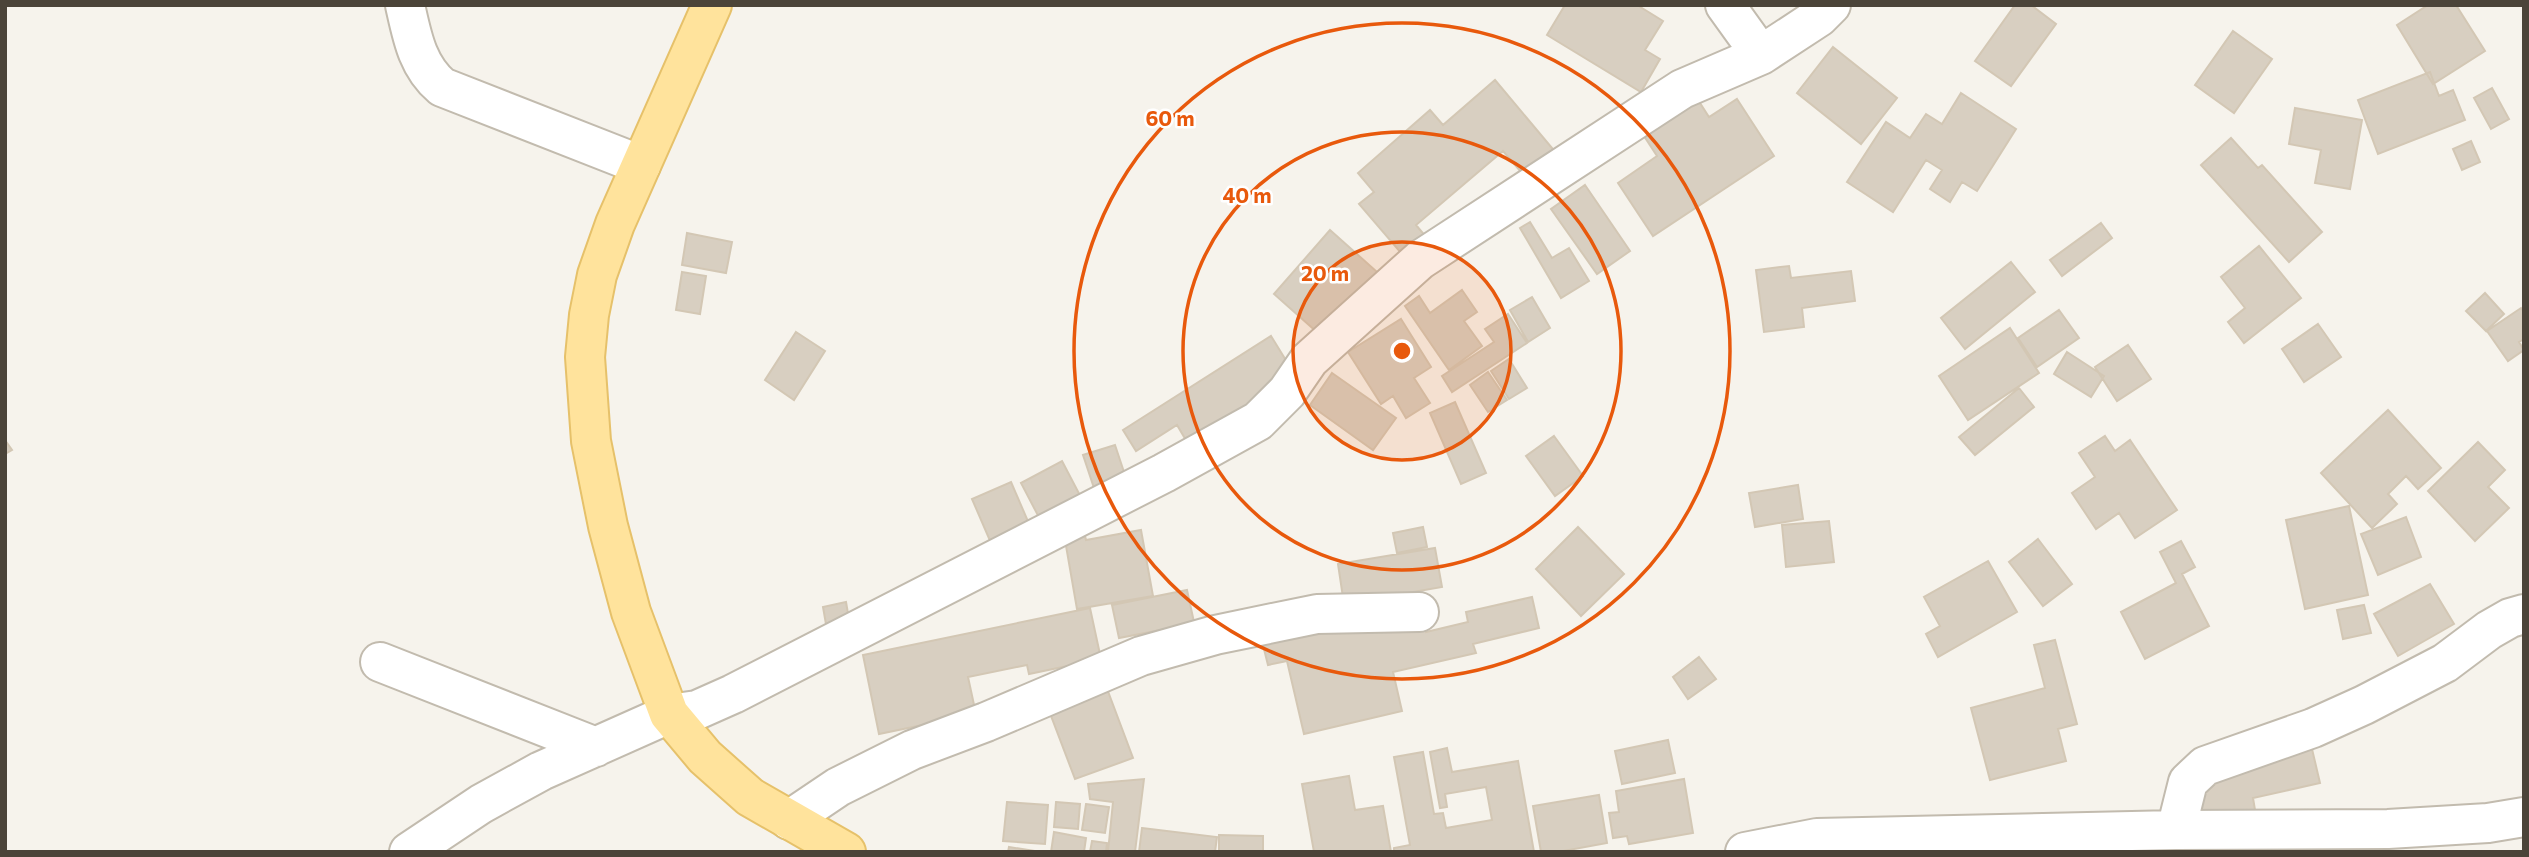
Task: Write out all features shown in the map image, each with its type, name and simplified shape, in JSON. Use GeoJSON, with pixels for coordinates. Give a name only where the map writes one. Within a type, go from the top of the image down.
{"type":"FeatureCollection","features":[{"type":"Feature","properties":{"kind":"main road"},"geometry":{"type":"LineString","coordinates":[[712,5],[615,224],[597,275],[585,357],[591,442],[608,526],[631,612],[669,714],[705,757],[741,789],[846,852]]}},
{"type":"Feature","properties":{"kind":"street"},"geometry":{"type":"LineString","coordinates":[[405,5],[423,66],[442,87],[641,165]]}},
{"type":"Feature","properties":{"kind":"street"},"geometry":{"type":"LineString","coordinates":[[1725,5],[1761,55]]}},
{"type":"Feature","properties":{"kind":"street"},"geometry":{"type":"LineString","coordinates":[[408,852],[541,771],[669,714],[697,710],[733,694],[1164,473],[1258,421],[1287,392],[1309,360],[1420,260],[1682,89],[1761,55],[1819,17],[1830,5]]}},
{"type":"Feature","properties":{"kind":"street"},"geometry":{"type":"LineString","coordinates":[[789,820],[838,787],[912,750],[986,722],[1141,656],[1215,635],[1317,614],[1419,612]]}},
{"type":"Feature","properties":{"kind":"street"},"geometry":{"type":"LineString","coordinates":[[2176,830],[2188,782],[2205,766],[2313,728],[2364,705],[2445,663],[2488,630],[2524,614]]}},
{"type":"Feature","properties":{"kind":"street"},"geometry":{"type":"LineString","coordinates":[[380,662],[596,747]]}},
{"type":"Feature","properties":{"kind":"street"},"geometry":{"type":"LineString","coordinates":[[1745,852],[1817,838],[2176,830],[2388,830],[2488,823],[2524,817]]}},
{"type":"Feature","properties":{"kind":"building"},"geometry":{"type":"Polygon","coordinates":[[[1565,5],[1637,5],[1663,21],[1645,50],[1660,59],[1641,92],[1547,35],[1565,5]]]}},
{"type":"Feature","properties":{"kind":"building"},"geometry":{"type":"Polygon","coordinates":[[[2015,5],[2031,5],[2056,24],[2011,86],[1975,61],[2015,5]]]}},
{"type":"Feature","properties":{"kind":"building"},"geometry":{"type":"Polygon","coordinates":[[[2428,5],[2456,5],[2485,51],[2433,84],[2397,25],[2428,5]]]}},
{"type":"Feature","properties":{"kind":"building"},"geometry":{"type":"Polygon","coordinates":[[[2233,31],[2272,59],[2234,113],[2195,85],[2233,31]]]}},
{"type":"Feature","properties":{"kind":"building"},"geometry":{"type":"Polygon","coordinates":[[[1833,47],[1897,98],[1861,144],[1797,93],[1833,47]]]}},
{"type":"Feature","properties":{"kind":"building"},"geometry":{"type":"Polygon","coordinates":[[[2430,72],[2439,96],[2453,90],[2465,120],[2378,154],[2358,100],[2430,72]]]}},
{"type":"Feature","properties":{"kind":"building"},"geometry":{"type":"Polygon","coordinates":[[[1495,80],[1562,160],[1533,186],[1503,151],[1416,225],[1436,249],[1414,268],[1359,204],[1374,192],[1358,173],[1430,110],[1443,125],[1495,80]]]}},
{"type":"Feature","properties":{"kind":"building"},"geometry":{"type":"Polygon","coordinates":[[[2492,88],[2509,119],[2491,129],[2474,98],[2492,88]]]}},
{"type":"Feature","properties":{"kind":"building"},"geometry":{"type":"Polygon","coordinates":[[[1961,93],[2016,129],[1977,191],[1962,182],[1950,202],[1930,189],[1942,170],[1926,160],[1893,212],[1847,182],[1886,122],[1910,138],[1926,114],[1942,124],[1961,93]]]}},
{"type":"Feature","properties":{"kind":"building"},"geometry":{"type":"Polygon","coordinates":[[[1737,99],[1774,156],[1653,236],[1618,183],[1657,156],[1644,136],[1698,100],[1709,117],[1737,99]]]}},
{"type":"Feature","properties":{"kind":"building"},"geometry":{"type":"Polygon","coordinates":[[[2295,108],[2362,120],[2350,189],[2315,183],[2321,150],[2289,144],[2295,108]]]}},
{"type":"Feature","properties":{"kind":"building"},"geometry":{"type":"Polygon","coordinates":[[[2231,138],[2258,168],[2262,165],[2322,232],[2289,262],[2201,165],[2231,138]]]}},
{"type":"Feature","properties":{"kind":"building"},"geometry":{"type":"Polygon","coordinates":[[[2471,141],[2480,162],[2462,170],[2453,149],[2471,141]]]}},
{"type":"Feature","properties":{"kind":"building"},"geometry":{"type":"Polygon","coordinates":[[[1585,185],[1630,251],[1597,274],[1551,209],[1585,185]]]}},
{"type":"Feature","properties":{"kind":"building"},"geometry":{"type":"Polygon","coordinates":[[[1530,222],[1552,258],[1569,248],[1589,281],[1561,298],[1520,228],[1530,222]]]}},
{"type":"Feature","properties":{"kind":"building"},"geometry":{"type":"Polygon","coordinates":[[[2101,223],[2112,238],[2062,276],[2050,260],[2101,223]]]}},
{"type":"Feature","properties":{"kind":"building"},"geometry":{"type":"Polygon","coordinates":[[[1330,230],[1386,280],[1327,341],[1274,294],[1330,230]]]}},
{"type":"Feature","properties":{"kind":"building"},"geometry":{"type":"Polygon","coordinates":[[[687,233],[732,242],[726,273],[682,265],[687,233]]]}},
{"type":"Feature","properties":{"kind":"building"},"geometry":{"type":"Polygon","coordinates":[[[2259,246],[2301,298],[2244,343],[2228,322],[2245,308],[2221,277],[2259,246]]]}},
{"type":"Feature","properties":{"kind":"building"},"geometry":{"type":"Polygon","coordinates":[[[2011,262],[2035,292],[1965,349],[1941,318],[2011,262]]]}},
{"type":"Feature","properties":{"kind":"building"},"geometry":{"type":"Polygon","coordinates":[[[1789,266],[1791,278],[1851,271],[1855,301],[1802,308],[1804,327],[1764,332],[1756,270],[1789,266]]]}},
{"type":"Feature","properties":{"kind":"building"},"geometry":{"type":"Polygon","coordinates":[[[682,272],[706,276],[700,314],[676,310],[682,272]]]}},
{"type":"Feature","properties":{"kind":"building"},"geometry":{"type":"Polygon","coordinates":[[[1462,290],[1477,312],[1464,321],[1482,346],[1449,370],[1405,306],[1419,296],[1430,313],[1462,290]]]}},
{"type":"Feature","properties":{"kind":"building"},"geometry":{"type":"Polygon","coordinates":[[[2485,293],[2504,314],[2486,331],[2466,311],[2485,293]]]}},
{"type":"Feature","properties":{"kind":"building"},"geometry":{"type":"Polygon","coordinates":[[[1532,297],[1550,328],[1528,342],[1510,310],[1532,297]]]}},
{"type":"Feature","properties":{"kind":"building"},"geometry":{"type":"Polygon","coordinates":[[[2521,308],[2524,312],[2524,339],[2519,342],[2524,350],[2508,361],[2487,331],[2521,308]]]}},
{"type":"Feature","properties":{"kind":"building"},"geometry":{"type":"Polygon","coordinates":[[[2059,310],[2079,338],[2037,367],[2018,338],[2059,310]]]}},
{"type":"Feature","properties":{"kind":"building"},"geometry":{"type":"Polygon","coordinates":[[[1508,314],[1527,343],[1452,392],[1442,376],[1494,342],[1485,329],[1508,314]]]}},
{"type":"Feature","properties":{"kind":"building"},"geometry":{"type":"Polygon","coordinates":[[[1401,319],[1431,367],[1414,378],[1430,403],[1406,418],[1393,396],[1381,404],[1348,352],[1401,319]]]}},
{"type":"Feature","properties":{"kind":"building"},"geometry":{"type":"Polygon","coordinates":[[[2318,324],[2341,357],[2304,382],[2282,349],[2318,324]]]}},
{"type":"Feature","properties":{"kind":"building"},"geometry":{"type":"Polygon","coordinates":[[[2010,328],[2039,373],[1968,420],[1939,376],[2010,328]]]}},
{"type":"Feature","properties":{"kind":"building"},"geometry":{"type":"Polygon","coordinates":[[[796,332],[825,351],[794,400],[765,380],[796,332]]]}},
{"type":"Feature","properties":{"kind":"building"},"geometry":{"type":"Polygon","coordinates":[[[1271,336],[1295,375],[1190,447],[1177,425],[1136,451],[1123,430],[1271,336]]]}},
{"type":"Feature","properties":{"kind":"building"},"geometry":{"type":"Polygon","coordinates":[[[2128,345],[2151,379],[2117,401],[2095,367],[2128,345]]]}},
{"type":"Feature","properties":{"kind":"building"},"geometry":{"type":"Polygon","coordinates":[[[2067,352],[2104,376],[2091,397],[2054,374],[2067,352]]]}},
{"type":"Feature","properties":{"kind":"building"},"geometry":{"type":"Polygon","coordinates":[[[1509,359],[1527,388],[1509,399],[1491,371],[1509,359]]]}},
{"type":"Feature","properties":{"kind":"building"},"geometry":{"type":"Polygon","coordinates":[[[1488,372],[1507,400],[1488,412],[1470,385],[1488,372]]]}},
{"type":"Feature","properties":{"kind":"building"},"geometry":{"type":"Polygon","coordinates":[[[1332,373],[1396,418],[1373,450],[1310,405],[1332,373]]]}},
{"type":"Feature","properties":{"kind":"building"},"geometry":{"type":"Polygon","coordinates":[[[2019,388],[2034,407],[1975,455],[1959,437],[2019,388]]]}},
{"type":"Feature","properties":{"kind":"building"},"geometry":{"type":"Polygon","coordinates":[[[1455,402],[1486,473],[1461,484],[1430,413],[1455,402]]]}},
{"type":"Feature","properties":{"kind":"building"},"geometry":{"type":"Polygon","coordinates":[[[2388,410],[2441,468],[2418,489],[2406,476],[2388,494],[2397,504],[2372,528],[2321,473],[2388,410]]]}},
{"type":"Feature","properties":{"kind":"building"},"geometry":{"type":"Polygon","coordinates":[[[1554,436],[1583,476],[1555,496],[1526,456],[1554,436]]]}},
{"type":"Feature","properties":{"kind":"building"},"geometry":{"type":"Polygon","coordinates":[[[2105,436],[2115,451],[2130,440],[2177,510],[2135,538],[2119,513],[2096,529],[2072,493],[2095,477],[2079,453],[2105,436]]]}},
{"type":"Feature","properties":{"kind":"building"},"geometry":{"type":"Polygon","coordinates":[[[5,440],[12,450],[5,454],[5,440]]]}},
{"type":"Feature","properties":{"kind":"building"},"geometry":{"type":"Polygon","coordinates":[[[2478,442],[2505,470],[2488,487],[2509,508],[2475,541],[2428,491],[2478,442]]]}},
{"type":"Feature","properties":{"kind":"building"},"geometry":{"type":"Polygon","coordinates":[[[1115,445],[1127,481],[1095,491],[1083,455],[1115,445]]]}},
{"type":"Feature","properties":{"kind":"building"},"geometry":{"type":"Polygon","coordinates":[[[1062,461],[1084,503],[1043,525],[1021,483],[1062,461]]]}},
{"type":"Feature","properties":{"kind":"building"},"geometry":{"type":"Polygon","coordinates":[[[1011,482],[1033,533],[994,550],[972,499],[1011,482]]]}},
{"type":"Feature","properties":{"kind":"building"},"geometry":{"type":"Polygon","coordinates":[[[1798,485],[1803,519],[1755,527],[1749,493],[1798,485]]]}},
{"type":"Feature","properties":{"kind":"building"},"geometry":{"type":"Polygon","coordinates":[[[2349,506],[2368,595],[2305,609],[2286,520],[2349,506]]]}},
{"type":"Feature","properties":{"kind":"building"},"geometry":{"type":"Polygon","coordinates":[[[2406,517],[2421,557],[2378,575],[2361,534],[2406,517]]]}},
{"type":"Feature","properties":{"kind":"building"},"geometry":{"type":"Polygon","coordinates":[[[1829,521],[1834,562],[1786,567],[1782,525],[1829,521]]]}},
{"type":"Feature","properties":{"kind":"building"},"geometry":{"type":"Polygon","coordinates":[[[1423,527],[1427,547],[1397,553],[1393,533],[1423,527]]]}},
{"type":"Feature","properties":{"kind":"building"},"geometry":{"type":"Polygon","coordinates":[[[1578,527],[1624,574],[1581,616],[1536,569],[1578,527]]]}},
{"type":"Feature","properties":{"kind":"building"},"geometry":{"type":"Polygon","coordinates":[[[1141,530],[1153,596],[1077,609],[1065,540],[1085,536],[1086,540],[1141,530]]]}},
{"type":"Feature","properties":{"kind":"building"},"geometry":{"type":"Polygon","coordinates":[[[2038,539],[2072,584],[2043,606],[2009,562],[2038,539]]]}},
{"type":"Feature","properties":{"kind":"building"},"geometry":{"type":"Polygon","coordinates":[[[2181,541],[2195,567],[2182,574],[2209,626],[2145,659],[2121,612],[2176,583],[2160,552],[2181,541]]]}},
{"type":"Feature","properties":{"kind":"building"},"geometry":{"type":"Polygon","coordinates":[[[1435,548],[1442,587],[1344,604],[1338,564],[1435,548]]]}},
{"type":"Feature","properties":{"kind":"building"},"geometry":{"type":"Polygon","coordinates":[[[1988,561],[2017,612],[1938,657],[1926,634],[1940,626],[1924,597],[1988,561]]]}},
{"type":"Feature","properties":{"kind":"building"},"geometry":{"type":"Polygon","coordinates":[[[2430,584],[2454,624],[2398,656],[2374,614],[2430,584]]]}},
{"type":"Feature","properties":{"kind":"building"},"geometry":{"type":"Polygon","coordinates":[[[1187,590],[1197,636],[1168,641],[1166,629],[1119,638],[1112,605],[1187,590]]]}},
{"type":"Feature","properties":{"kind":"building"},"geometry":{"type":"Polygon","coordinates":[[[1532,597],[1539,628],[1473,644],[1476,653],[1393,672],[1402,711],[1304,734],[1287,661],[1268,665],[1260,633],[1421,611],[1426,632],[1468,622],[1466,612],[1532,597]]]}},
{"type":"Feature","properties":{"kind":"building"},"geometry":{"type":"Polygon","coordinates":[[[846,602],[850,625],[827,630],[823,607],[846,602]]]}},
{"type":"Feature","properties":{"kind":"building"},"geometry":{"type":"Polygon","coordinates":[[[2364,605],[2371,633],[2343,639],[2337,610],[2364,605]]]}},
{"type":"Feature","properties":{"kind":"building"},"geometry":{"type":"Polygon","coordinates":[[[1090,608],[1101,659],[1029,674],[1027,665],[968,677],[976,714],[879,734],[863,655],[1090,608]]]}},
{"type":"Feature","properties":{"kind":"building"},"geometry":{"type":"Polygon","coordinates":[[[2055,640],[2077,724],[2058,729],[2066,761],[1990,780],[1971,708],[2045,688],[2034,645],[2055,640]]]}},
{"type":"Feature","properties":{"kind":"building"},"geometry":{"type":"Polygon","coordinates":[[[1699,657],[1716,679],[1688,699],[1673,677],[1699,657]]]}},
{"type":"Feature","properties":{"kind":"building"},"geometry":{"type":"Polygon","coordinates":[[[1103,678],[1133,758],[1075,779],[1045,700],[1103,678]]]}},
{"type":"Feature","properties":{"kind":"building"},"geometry":{"type":"Polygon","coordinates":[[[2308,732],[2320,783],[2253,798],[2255,810],[2201,822],[2187,760],[2308,732]]]}},
{"type":"Feature","properties":{"kind":"building"},"geometry":{"type":"Polygon","coordinates":[[[1668,740],[1675,773],[1622,784],[1615,751],[1668,740]]]}},
{"type":"Feature","properties":{"kind":"building"},"geometry":{"type":"Polygon","coordinates":[[[1447,748],[1452,772],[1518,761],[1534,852],[1394,852],[1394,848],[1410,845],[1394,757],[1423,752],[1434,814],[1443,813],[1446,828],[1492,820],[1486,787],[1445,794],[1447,807],[1440,808],[1430,752],[1447,748]]]}},
{"type":"Feature","properties":{"kind":"building"},"geometry":{"type":"Polygon","coordinates":[[[1349,776],[1355,810],[1383,806],[1391,852],[1314,852],[1302,784],[1349,776]]]}},
{"type":"Feature","properties":{"kind":"building"},"geometry":{"type":"Polygon","coordinates":[[[1144,779],[1135,852],[1108,852],[1113,802],[1090,799],[1088,784],[1144,779]]]}},
{"type":"Feature","properties":{"kind":"building"},"geometry":{"type":"Polygon","coordinates":[[[1684,779],[1693,833],[1629,844],[1627,836],[1613,838],[1609,813],[1619,812],[1616,791],[1684,779]]]}},
{"type":"Feature","properties":{"kind":"building"},"geometry":{"type":"Polygon","coordinates":[[[1599,795],[1607,843],[1558,852],[1541,852],[1533,806],[1599,795]]]}},
{"type":"Feature","properties":{"kind":"building"},"geometry":{"type":"Polygon","coordinates":[[[1007,802],[1048,805],[1045,844],[1003,841],[1007,802]]]}},
{"type":"Feature","properties":{"kind":"building"},"geometry":{"type":"Polygon","coordinates":[[[1056,802],[1080,804],[1078,829],[1054,827],[1056,802]]]}},
{"type":"Feature","properties":{"kind":"building"},"geometry":{"type":"Polygon","coordinates":[[[1086,804],[1109,807],[1105,833],[1082,830],[1086,804]]]}},
{"type":"Feature","properties":{"kind":"building"},"geometry":{"type":"Polygon","coordinates":[[[1142,828],[1217,837],[1215,852],[1139,852],[1142,828]]]}},
{"type":"Feature","properties":{"kind":"building"},"geometry":{"type":"Polygon","coordinates":[[[1054,832],[1086,838],[1084,852],[1051,852],[1054,832]]]}},
{"type":"Feature","properties":{"kind":"building"},"geometry":{"type":"Polygon","coordinates":[[[1219,835],[1263,836],[1263,852],[1219,852],[1219,835]]]}},
{"type":"Feature","properties":{"kind":"building"},"geometry":{"type":"Polygon","coordinates":[[[1092,841],[1107,843],[1106,852],[1090,852],[1092,841]]]}},
{"type":"Feature","properties":{"kind":"building"},"geometry":{"type":"Polygon","coordinates":[[[1009,847],[1041,852],[1008,852],[1009,847]]]}}]}
